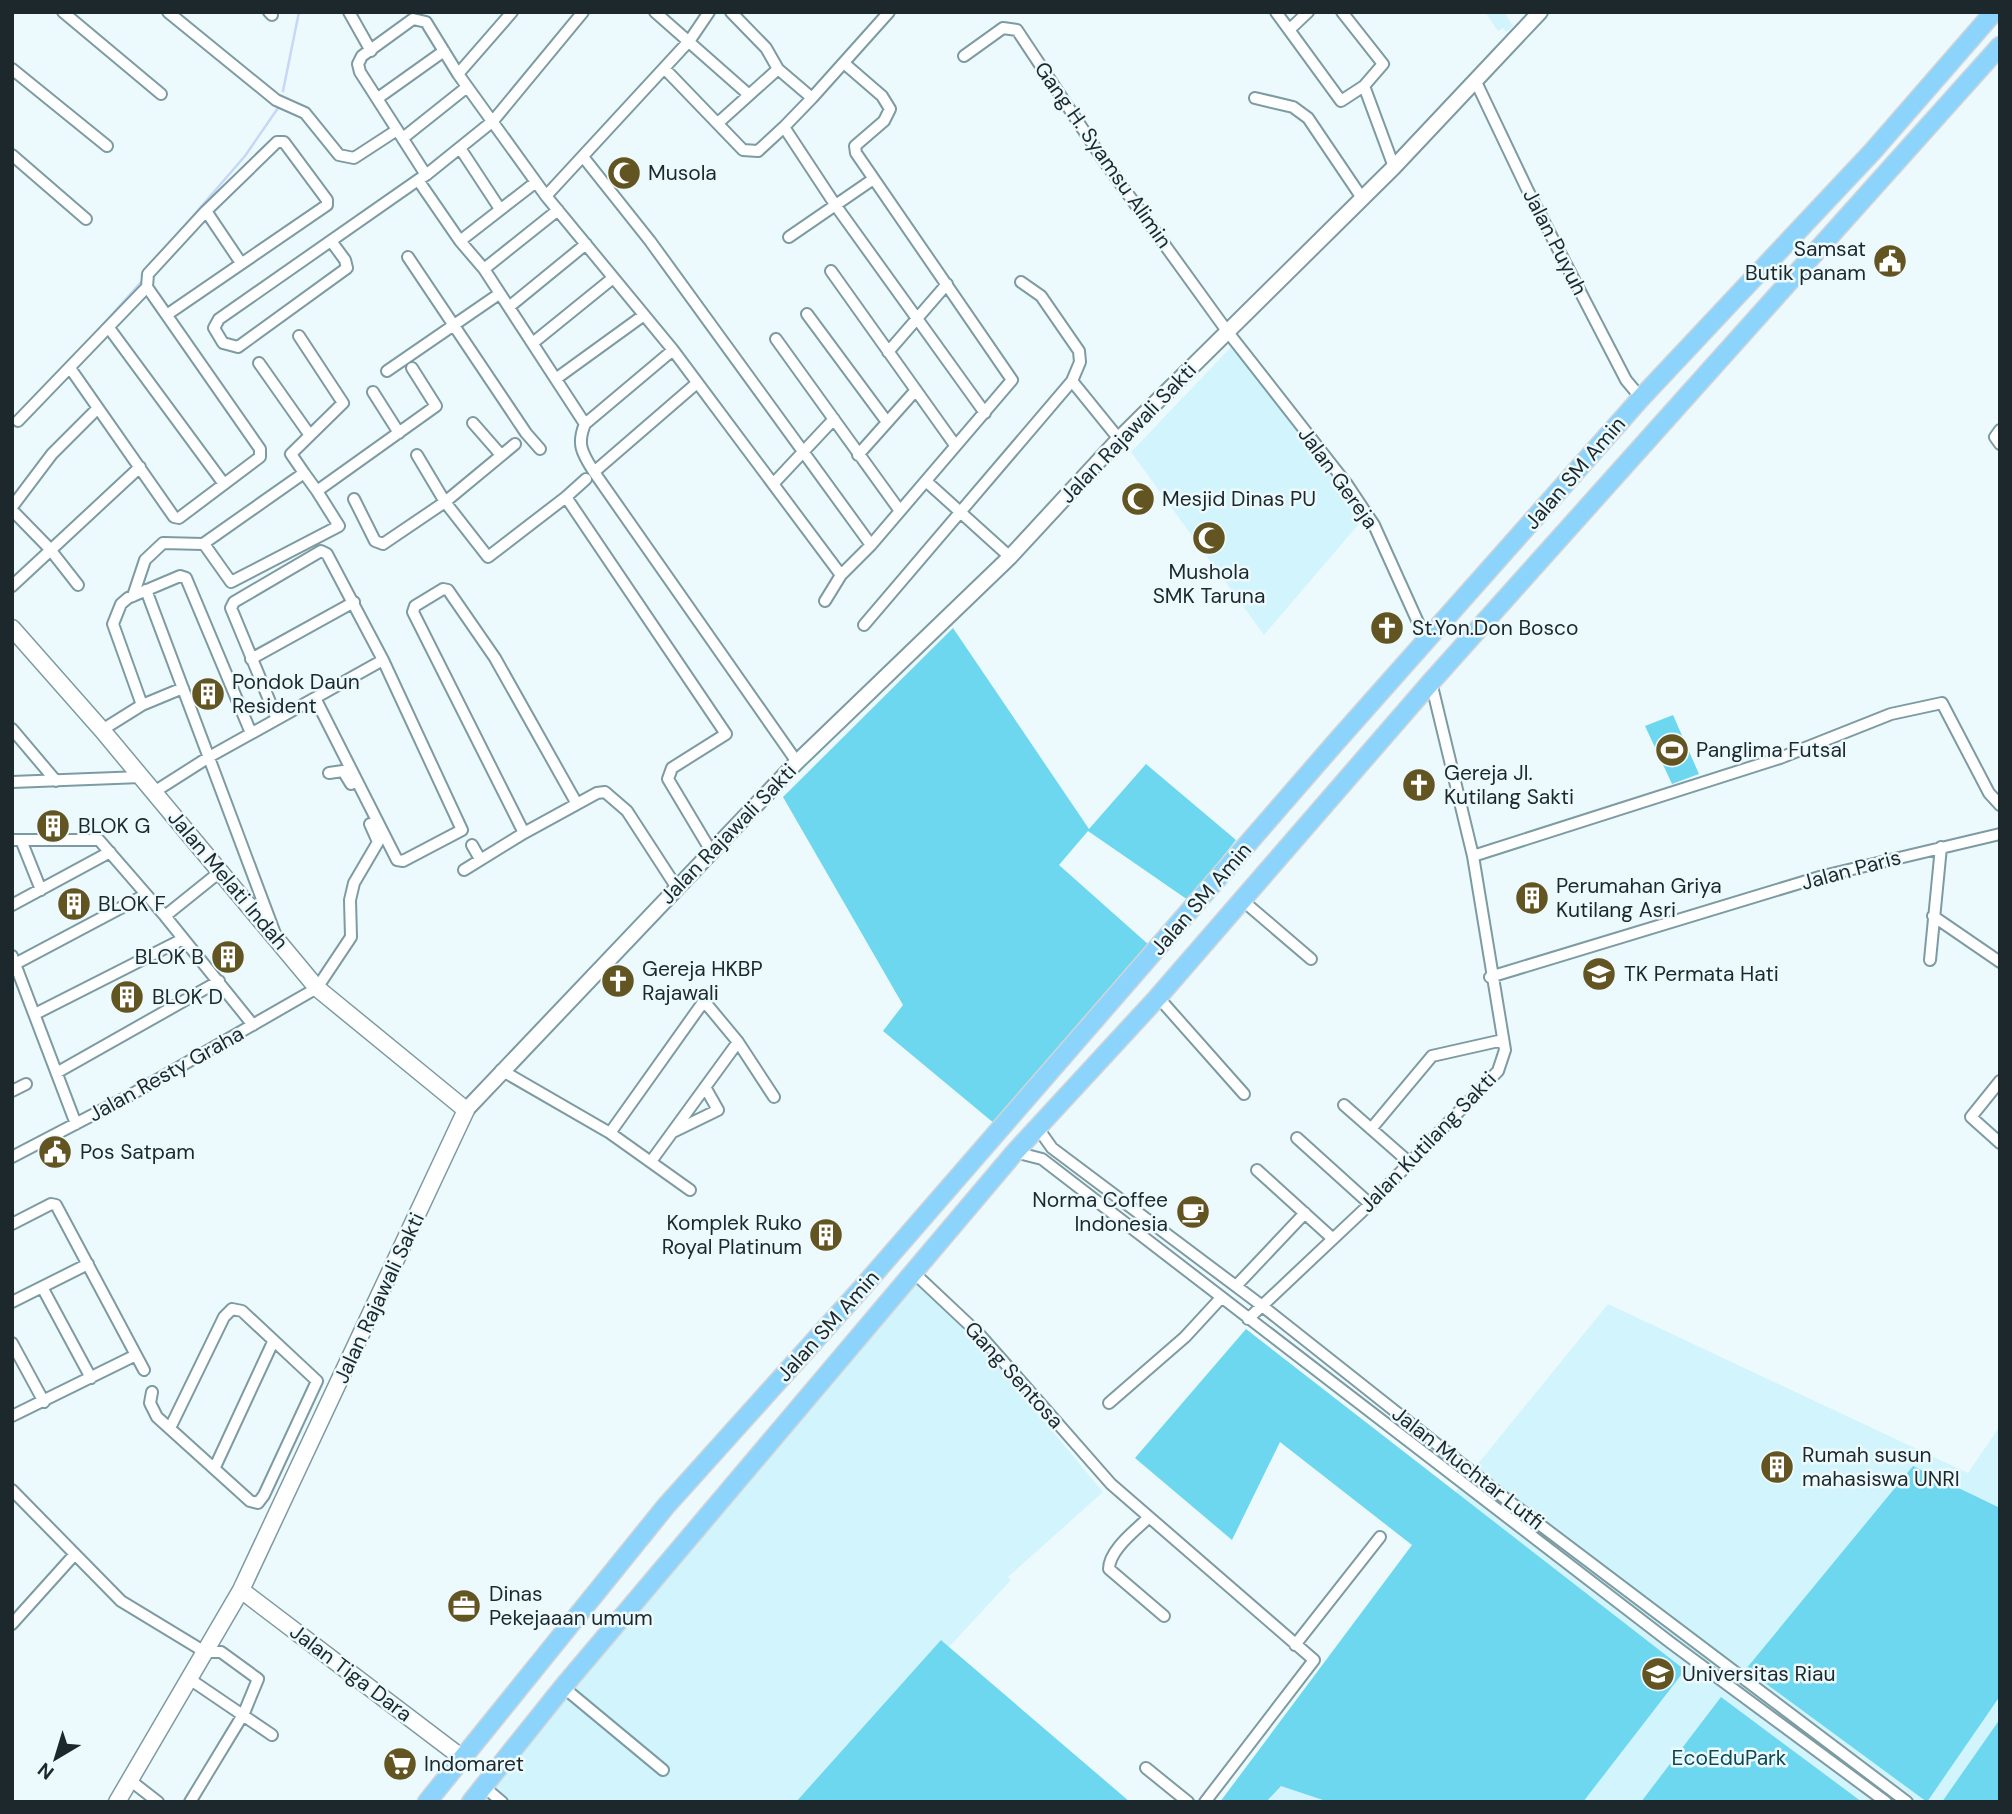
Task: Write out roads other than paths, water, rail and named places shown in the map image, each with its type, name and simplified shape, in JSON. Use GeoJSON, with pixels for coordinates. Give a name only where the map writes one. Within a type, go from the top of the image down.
{"type":"FeatureCollection","features":[{"type":"Feature","properties":{"kind":"main road","name":"Jalan SM Amin"},"geometry":{"type":"LineString","coordinates":[[427,1802],[666,1506],[1641,398],[1873,151],[1994,12]]}},
{"type":"Feature","properties":{"kind":"main road"},"geometry":{"type":"LineString","coordinates":[[1975,36],[2000,46]]}},
{"type":"Feature","properties":{"kind":"main road","name":"Jalan SM Amin"},"geometry":{"type":"LineString","coordinates":[[471,1802],[563,1687],[1015,1152],[1158,997],[1431,682],[2000,46]]}},
{"type":"Feature","properties":{"kind":"main road","name":"Jalan Melati Indah"},"geometry":{"type":"LineString","coordinates":[[12,628],[102,730],[317,988],[466,1110]]}},
{"type":"Feature","properties":{"kind":"main road"},"geometry":{"type":"LineString","coordinates":[[1114,1000],[1137,1018]]}},
{"type":"Feature","properties":{"kind":"main road","name":"Jalan Rajawali Sakti"},"geometry":{"type":"LineString","coordinates":[[117,1802],[191,1680],[241,1590],[466,1110]]}},
{"type":"Feature","properties":{"kind":"main road","name":"Jalan Tiga Dara"},"geometry":{"type":"LineString","coordinates":[[241,1590],[461,1757]]}},
{"type":"Feature","properties":{"kind":"street"},"geometry":{"type":"LineString","coordinates":[[63,12],[161,94]]}},
{"type":"Feature","properties":{"kind":"street"},"geometry":{"type":"LineString","coordinates":[[168,12],[276,100],[304,113],[339,155],[354,158],[400,134],[467,87]]}},
{"type":"Feature","properties":{"kind":"street"},"geometry":{"type":"LineString","coordinates":[[349,12],[371,51]]}},
{"type":"Feature","properties":{"kind":"street"},"geometry":{"type":"LineString","coordinates":[[399,12],[406,24]]}},
{"type":"Feature","properties":{"kind":"street"},"geometry":{"type":"LineString","coordinates":[[458,74],[512,12]]}},
{"type":"Feature","properties":{"kind":"street"},"geometry":{"type":"LineString","coordinates":[[331,241],[345,260],[347,268],[238,347],[223,343],[214,328],[219,318],[422,177],[493,121],[583,12]]}},
{"type":"Feature","properties":{"kind":"street"},"geometry":{"type":"LineString","coordinates":[[655,12],[690,40],[748,94]]}},
{"type":"Feature","properties":{"kind":"street"},"geometry":{"type":"LineString","coordinates":[[546,196],[584,158],[690,40],[709,12]]}},
{"type":"Feature","properties":{"kind":"street"},"geometry":{"type":"LineString","coordinates":[[731,12],[765,48],[778,69],[812,98]]}},
{"type":"Feature","properties":{"kind":"street"},"geometry":{"type":"LineString","coordinates":[[664,68],[743,150],[751,153],[758,151],[784,127],[845,64],[889,12]]}},
{"type":"Feature","properties":{"kind":"street"},"geometry":{"type":"LineString","coordinates":[[1276,12],[1341,101],[1364,86],[1383,64],[1342,12]]}},
{"type":"Feature","properties":{"kind":"street"},"geometry":{"type":"LineString","coordinates":[[1290,29],[1308,12]]}},
{"type":"Feature","properties":{"kind":"street","name":"Jalan Rajawali Sakti"},"geometry":{"type":"LineString","coordinates":[[466,1110],[501,1070],[797,762],[1010,557],[1119,439],[1394,167],[1540,12]]}},
{"type":"Feature","properties":{"kind":"street"},"geometry":{"type":"LineString","coordinates":[[585,424],[534,342],[484,269],[460,241],[358,64],[362,56],[406,24],[420,18],[426,22],[458,74],[546,196],[673,351],[841,575]]}},
{"type":"Feature","properties":{"kind":"street","name":"Gang H. Syamsu Alimin"},"geometry":{"type":"LineString","coordinates":[[964,56],[1003,28],[1017,30],[1104,161],[1227,331]]}},
{"type":"Feature","properties":{"kind":"street"},"geometry":{"type":"LineString","coordinates":[[377,98],[444,51]]}},
{"type":"Feature","properties":{"kind":"street"},"geometry":{"type":"LineString","coordinates":[[825,601],[841,575],[927,482],[1016,376],[872,180],[855,148],[884,121],[891,109],[882,96],[845,64]]}},
{"type":"Feature","properties":{"kind":"street"},"geometry":{"type":"LineString","coordinates":[[12,69],[107,146]]}},
{"type":"Feature","properties":{"kind":"street"},"geometry":{"type":"LineString","coordinates":[[718,123],[778,69]]}},
{"type":"Feature","properties":{"kind":"street","name":"Jalan Puyuh"},"geometry":{"type":"LineString","coordinates":[[1476,82],[1626,380],[1641,398]]}},
{"type":"Feature","properties":{"kind":"street"},"geometry":{"type":"LineString","coordinates":[[1364,86],[1394,167]]}},
{"type":"Feature","properties":{"kind":"street"},"geometry":{"type":"LineString","coordinates":[[1255,98],[1293,107],[1308,118],[1362,198]]}},
{"type":"Feature","properties":{"kind":"street"},"geometry":{"type":"LineString","coordinates":[[784,127],[836,206],[985,413]]}},
{"type":"Feature","properties":{"kind":"street"},"geometry":{"type":"LineString","coordinates":[[18,421],[147,287],[148,274],[206,211],[280,141],[286,144],[327,200],[326,206],[168,314]]}},
{"type":"Feature","properties":{"kind":"street"},"geometry":{"type":"LineString","coordinates":[[460,148],[500,209]]}},
{"type":"Feature","properties":{"kind":"street"},"geometry":{"type":"LineString","coordinates":[[12,155],[86,219]]}},
{"type":"Feature","properties":{"kind":"street"},"geometry":{"type":"LineString","coordinates":[[584,158],[650,241],[871,545]]}},
{"type":"Feature","properties":{"kind":"street"},"geometry":{"type":"LineString","coordinates":[[789,237],[872,180]]}},
{"type":"Feature","properties":{"kind":"street"},"geometry":{"type":"LineString","coordinates":[[460,241],[536,182]]}},
{"type":"Feature","properties":{"kind":"street"},"geometry":{"type":"LineString","coordinates":[[206,211],[241,263]]}},
{"type":"Feature","properties":{"kind":"street"},"geometry":{"type":"LineString","coordinates":[[484,269],[558,211]]}},
{"type":"Feature","properties":{"kind":"street"},"geometry":{"type":"LineString","coordinates":[[509,307],[586,244]]}},
{"type":"Feature","properties":{"kind":"street"},"geometry":{"type":"LineString","coordinates":[[408,257],[526,433],[540,449]]}},
{"type":"Feature","properties":{"kind":"street"},"geometry":{"type":"LineString","coordinates":[[831,271],[955,446]]}},
{"type":"Feature","properties":{"kind":"street"},"geometry":{"type":"LineString","coordinates":[[534,342],[613,278]]}},
{"type":"Feature","properties":{"kind":"street"},"geometry":{"type":"LineString","coordinates":[[864,625],[1072,381],[1080,362],[1079,351],[1041,296],[1021,282]]}},
{"type":"Feature","properties":{"kind":"street"},"geometry":{"type":"LineString","coordinates":[[888,352],[947,284]]}},
{"type":"Feature","properties":{"kind":"street"},"geometry":{"type":"LineString","coordinates":[[70,368],[172,516],[178,518],[262,454],[147,287]]}},
{"type":"Feature","properties":{"kind":"street"},"geometry":{"type":"LineString","coordinates":[[387,371],[499,294]]}},
{"type":"Feature","properties":{"kind":"street"},"geometry":{"type":"LineString","coordinates":[[807,314],[887,422]]}},
{"type":"Feature","properties":{"kind":"street"},"geometry":{"type":"LineString","coordinates":[[558,378],[644,315]]}},
{"type":"Feature","properties":{"kind":"street"},"geometry":{"type":"LineString","coordinates":[[109,328],[224,484]]}},
{"type":"Feature","properties":{"kind":"street","name":"Jalan Gereja"},"geometry":{"type":"LineString","coordinates":[[1227,331],[1346,483],[1374,525],[1426,640]]}},
{"type":"Feature","properties":{"kind":"street"},"geometry":{"type":"LineString","coordinates":[[204,544],[231,582],[339,526],[291,454],[342,403],[299,336]]}},
{"type":"Feature","properties":{"kind":"street"},"geometry":{"type":"LineString","coordinates":[[775,339],[900,511]]}},
{"type":"Feature","properties":{"kind":"street"},"geometry":{"type":"LineString","coordinates":[[673,351],[585,424],[579,438],[580,449],[590,475],[797,762]]}},
{"type":"Feature","properties":{"kind":"street"},"geometry":{"type":"LineString","coordinates":[[259,363],[309,434]]}},
{"type":"Feature","properties":{"kind":"street"},"geometry":{"type":"LineString","coordinates":[[317,491],[436,406],[412,368]]}},
{"type":"Feature","properties":{"kind":"street"},"geometry":{"type":"LineString","coordinates":[[1072,381],[1119,439]]}},
{"type":"Feature","properties":{"kind":"street"},"geometry":{"type":"LineString","coordinates":[[417,455],[445,502],[488,557],[566,497],[697,383]]}},
{"type":"Feature","properties":{"kind":"street"},"geometry":{"type":"LineString","coordinates":[[858,454],[916,390]]}},
{"type":"Feature","properties":{"kind":"street"},"geometry":{"type":"LineString","coordinates":[[373,393],[399,433]]}},
{"type":"Feature","properties":{"kind":"street"},"geometry":{"type":"LineString","coordinates":[[78,585],[49,548],[12,509],[52,454],[98,408]]}},
{"type":"Feature","properties":{"kind":"street"},"geometry":{"type":"LineString","coordinates":[[772,484],[834,419]]}},
{"type":"Feature","properties":{"kind":"street"},"geometry":{"type":"LineString","coordinates":[[472,423],[501,455]]}},
{"type":"Feature","properties":{"kind":"street"},"geometry":{"type":"LineString","coordinates":[[2000,430],[1995,437],[2000,444]]}},
{"type":"Feature","properties":{"kind":"street"},"geometry":{"type":"LineString","coordinates":[[354,499],[375,541],[383,544],[445,502],[514,444]]}},
{"type":"Feature","properties":{"kind":"street"},"geometry":{"type":"LineString","coordinates":[[12,586],[49,548],[140,467]]}},
{"type":"Feature","properties":{"kind":"street"},"geometry":{"type":"LineString","coordinates":[[133,596],[145,560],[163,543],[204,544],[304,473]]}},
{"type":"Feature","properties":{"kind":"street"},"geometry":{"type":"LineString","coordinates":[[927,482],[1010,557]]}},
{"type":"Feature","properties":{"kind":"street"},"geometry":{"type":"LineString","coordinates":[[566,497],[726,734],[672,768],[668,779],[711,851]]}},
{"type":"Feature","properties":{"kind":"street"},"geometry":{"type":"LineString","coordinates":[[277,719],[230,613],[234,602],[321,551],[327,554],[354,602],[462,830],[403,861],[397,860],[315,698]]}},
{"type":"Feature","properties":{"kind":"street"},"geometry":{"type":"LineString","coordinates":[[142,705],[113,624],[121,604],[180,576],[190,582],[251,733]]}},
{"type":"Feature","properties":{"kind":"street"},"geometry":{"type":"LineString","coordinates":[[524,833],[413,612],[415,606],[443,589],[449,590],[495,658],[577,804]]}},
{"type":"Feature","properties":{"kind":"street"},"geometry":{"type":"LineString","coordinates":[[146,590],[276,936]]}},
{"type":"Feature","properties":{"kind":"street"},"geometry":{"type":"LineString","coordinates":[[251,659],[354,602]]}},
{"type":"Feature","properties":{"kind":"street"},"geometry":{"type":"LineString","coordinates":[[154,792],[209,757],[383,660]]}},
{"type":"Feature","properties":{"kind":"street","name":"Jalan Kutilang Sakti"},"geometry":{"type":"LineString","coordinates":[[1248,1319],[1370,1204],[1498,1071],[1505,1050],[1490,977],[1473,856],[1431,682]]}},
{"type":"Feature","properties":{"kind":"street"},"geometry":{"type":"LineString","coordinates":[[102,730],[142,705],[183,688]]}},
{"type":"Feature","properties":{"kind":"street"},"geometry":{"type":"LineString","coordinates":[[1473,856],[1780,758],[1891,714],[1942,703],[1989,793],[2000,805]]}},
{"type":"Feature","properties":{"kind":"street"},"geometry":{"type":"LineString","coordinates":[[12,729],[56,781]]}},
{"type":"Feature","properties":{"kind":"street"},"geometry":{"type":"LineString","coordinates":[[317,988],[351,937],[349,900],[354,883],[378,842],[346,774],[340,770],[329,773]]}},
{"type":"Feature","properties":{"kind":"street"},"geometry":{"type":"LineString","coordinates":[[12,782],[141,777]]}},
{"type":"Feature","properties":{"kind":"street"},"geometry":{"type":"LineString","coordinates":[[464,870],[524,833],[577,804],[606,792],[616,799],[677,888]]}},
{"type":"Feature","properties":{"kind":"street","name":"Jalan Paris"},"geometry":{"type":"LineString","coordinates":[[1490,977],[1823,876],[2000,834]]}},
{"type":"Feature","properties":{"kind":"street"},"geometry":{"type":"LineString","coordinates":[[41,890],[16,840],[97,839],[165,916],[253,1025]]}},
{"type":"Feature","properties":{"kind":"street"},"geometry":{"type":"LineString","coordinates":[[472,845],[480,859]]}},
{"type":"Feature","properties":{"kind":"street"},"geometry":{"type":"LineString","coordinates":[[1930,960],[1941,847]]}},
{"type":"Feature","properties":{"kind":"street"},"geometry":{"type":"LineString","coordinates":[[12,905],[110,852]]}},
{"type":"Feature","properties":{"kind":"street"},"geometry":{"type":"LineString","coordinates":[[165,916],[221,872]]}},
{"type":"Feature","properties":{"kind":"street"},"geometry":{"type":"LineString","coordinates":[[76,1124],[14,960],[145,895]]}},
{"type":"Feature","properties":{"kind":"street"},"geometry":{"type":"LineString","coordinates":[[1242,900],[1311,959]]}},
{"type":"Feature","properties":{"kind":"street"},"geometry":{"type":"LineString","coordinates":[[1933,916],[2000,962]]}},
{"type":"Feature","properties":{"kind":"street"},"geometry":{"type":"LineString","coordinates":[[36,1014],[183,939]]}},
{"type":"Feature","properties":{"kind":"street"},"geometry":{"type":"LineString","coordinates":[[58,1072],[219,981]]}},
{"type":"Feature","properties":{"kind":"street","name":"Jalan Resty Graha"},"geometry":{"type":"LineString","coordinates":[[12,1157],[76,1124],[317,988]]}},
{"type":"Feature","properties":{"kind":"street"},"geometry":{"type":"LineString","coordinates":[[1158,997],[1244,1094]]}},
{"type":"Feature","properties":{"kind":"street"},"geometry":{"type":"LineString","coordinates":[[610,1133],[702,1002],[706,1001],[738,1042],[774,1097]]}},
{"type":"Feature","properties":{"kind":"street"},"geometry":{"type":"LineString","coordinates":[[1371,1129],[1432,1056],[1503,1040]]}},
{"type":"Feature","properties":{"kind":"street"},"geometry":{"type":"LineString","coordinates":[[652,1160],[738,1042]]}},
{"type":"Feature","properties":{"kind":"street"},"geometry":{"type":"LineString","coordinates":[[501,1070],[610,1133],[652,1160],[690,1190]]}},
{"type":"Feature","properties":{"kind":"street"},"geometry":{"type":"LineString","coordinates":[[2000,1081],[1971,1117],[2000,1143]]}},
{"type":"Feature","properties":{"kind":"street"},"geometry":{"type":"LineString","coordinates":[[12,1091],[26,1084]]}},
{"type":"Feature","properties":{"kind":"street"},"geometry":{"type":"LineString","coordinates":[[673,1132],[718,1110],[705,1087]]}},
{"type":"Feature","properties":{"kind":"street"},"geometry":{"type":"LineString","coordinates":[[1344,1105],[1410,1163]]}},
{"type":"Feature","properties":{"kind":"street","name":"Jalan Muchtar Lutfi"},"geometry":{"type":"LineString","coordinates":[[1037,1127],[1041,1137],[1052,1148],[1261,1305],[1506,1499],[1907,1802]]}},
{"type":"Feature","properties":{"kind":"street"},"geometry":{"type":"LineString","coordinates":[[1297,1138],[1370,1204]]}},
{"type":"Feature","properties":{"kind":"street","name":"Jalan Muchtar Lutfi"},"geometry":{"type":"LineString","coordinates":[[1015,1152],[1042,1159],[1220,1299],[1671,1643],[1886,1802]]}},
{"type":"Feature","properties":{"kind":"street"},"geometry":{"type":"LineString","coordinates":[[1257,1170],[1332,1238]]}},
{"type":"Feature","properties":{"kind":"street"},"geometry":{"type":"LineString","coordinates":[[12,1223],[54,1204],[144,1370]]}},
{"type":"Feature","properties":{"kind":"street"},"geometry":{"type":"LineString","coordinates":[[1236,1286],[1305,1213]]}},
{"type":"Feature","properties":{"kind":"street"},"geometry":{"type":"LineString","coordinates":[[12,1302],[88,1264]]}},
{"type":"Feature","properties":{"kind":"street","name":"Gang Sentosa"},"geometry":{"type":"LineString","coordinates":[[912,1272],[980,1335],[1111,1484],[1296,1645]]}},
{"type":"Feature","properties":{"kind":"street"},"geometry":{"type":"LineString","coordinates":[[42,1287],[91,1378]]}},
{"type":"Feature","properties":{"kind":"street"},"geometry":{"type":"LineString","coordinates":[[1110,1403],[1185,1337],[1220,1299]]}},
{"type":"Feature","properties":{"kind":"street"},"geometry":{"type":"LineString","coordinates":[[152,1392],[152,1410],[170,1428],[215,1467],[250,1501],[258,1503],[318,1385],[308,1371],[237,1309],[228,1312],[170,1428]]}},
{"type":"Feature","properties":{"kind":"street"},"geometry":{"type":"LineString","coordinates":[[215,1467],[273,1342]]}},
{"type":"Feature","properties":{"kind":"street"},"geometry":{"type":"LineString","coordinates":[[12,1343],[44,1402]]}},
{"type":"Feature","properties":{"kind":"street"},"geometry":{"type":"LineString","coordinates":[[12,1416],[136,1355]]}},
{"type":"Feature","properties":{"kind":"street"},"geometry":{"type":"LineString","coordinates":[[293,1435],[311,1443]]}},
{"type":"Feature","properties":{"kind":"street"},"geometry":{"type":"LineString","coordinates":[[13,1493],[136,1613],[205,1652],[221,1652],[257,1678],[258,1685],[244,1713],[190,1802]]}},
{"type":"Feature","properties":{"kind":"street"},"geometry":{"type":"LineString","coordinates":[[1148,1518],[1114,1553],[1110,1569],[1164,1616]]}},
{"type":"Feature","properties":{"kind":"street"},"geometry":{"type":"LineString","coordinates":[[1205,1802],[1314,1660],[1296,1645],[1380,1537]]}},
{"type":"Feature","properties":{"kind":"street"},"geometry":{"type":"LineString","coordinates":[[12,1624],[75,1554]]}},
{"type":"Feature","properties":{"kind":"street"},"geometry":{"type":"LineString","coordinates":[[191,1680],[244,1713],[272,1735]]}},
{"type":"Feature","properties":{"kind":"street"},"geometry":{"type":"LineString","coordinates":[[563,1687],[663,1770]]}},
{"type":"Feature","properties":{"kind":"street"},"geometry":{"type":"LineString","coordinates":[[1146,1768],[1188,1802]]}},
{"type":"Feature","properties":{"kind":"street"},"geometry":{"type":"LineString","coordinates":[[131,1781],[158,1802]]}},
{"type":"Feature","properties":{"kind":"street"},"geometry":{"type":"LineString","coordinates":[[483,1786],[502,1802]]}},
{"type":"Feature","properties":{"kind":"waterway"},"geometry":{"type":"LineString","coordinates":[[283,91],[299,12]]}},
{"type":"Feature","properties":{"kind":"waterway"},"geometry":{"type":"LineString","coordinates":[[173,239],[245,156],[278,108]]}},
{"type":"Feature","properties":{"kind":"waterway"},"geometry":{"type":"LineString","coordinates":[[98,330],[142,281]]}},
{"type":"Feature","properties":{"kind":"place","name":"Musola"},"geometry":{"type":"Point","coordinates":[624,173]}},
{"type":"Feature","properties":{"kind":"place","name":"Samsat Butik panam"},"geometry":{"type":"Point","coordinates":[1890,261]}},
{"type":"Feature","properties":{"kind":"place","name":"Mesjid Dinas PU"},"geometry":{"type":"Point","coordinates":[1138,499]}},
{"type":"Feature","properties":{"kind":"place","name":"Mushola SMK Taruna"},"geometry":{"type":"Point","coordinates":[1209,538]}},
{"type":"Feature","properties":{"kind":"place","name":"St.Yon.Don Bosco"},"geometry":{"type":"Point","coordinates":[1387,628]}},
{"type":"Feature","properties":{"kind":"place","name":"Pondok Daun Resident"},"geometry":{"type":"Point","coordinates":[208,694]}},
{"type":"Feature","properties":{"kind":"place","name":"Panglima Futsal"},"geometry":{"type":"Point","coordinates":[1672,750]}},
{"type":"Feature","properties":{"kind":"place","name":"Gereja Jl. Kutilang Sakti"},"geometry":{"type":"Point","coordinates":[1419,785]}},
{"type":"Feature","properties":{"kind":"place","name":"BLOK G"},"geometry":{"type":"Point","coordinates":[53,826]}},
{"type":"Feature","properties":{"kind":"place","name":"Perumahan Griya Kutilang Asri"},"geometry":{"type":"Point","coordinates":[1532,898]}},
{"type":"Feature","properties":{"kind":"place","name":"BLOK F"},"geometry":{"type":"Point","coordinates":[74,904]}},
{"type":"Feature","properties":{"kind":"place","name":"BLOK B"},"geometry":{"type":"Point","coordinates":[228,957]}},
{"type":"Feature","properties":{"kind":"place","name":"TK Permata Hati"},"geometry":{"type":"Point","coordinates":[1599,974]}},
{"type":"Feature","properties":{"kind":"place","name":"Gereja HKBP Rajawali"},"geometry":{"type":"Point","coordinates":[618,981]}},
{"type":"Feature","properties":{"kind":"place","name":"BLOK D"},"geometry":{"type":"Point","coordinates":[127,997]}},
{"type":"Feature","properties":{"kind":"place","name":"Pos Satpam"},"geometry":{"type":"Point","coordinates":[55,1152]}},
{"type":"Feature","properties":{"kind":"place","name":"Norma Coffee Indonesia"},"geometry":{"type":"Point","coordinates":[1193,1212]}},
{"type":"Feature","properties":{"kind":"place","name":"Komplek Ruko Royal Platinum"},"geometry":{"type":"Point","coordinates":[826,1235]}},
{"type":"Feature","properties":{"kind":"place","name":"Rumah susun mahasiswa UNRI"},"geometry":{"type":"Point","coordinates":[1777,1467]}},
{"type":"Feature","properties":{"kind":"place","name":"Dinas Pekejaaan umum"},"geometry":{"type":"Point","coordinates":[464,1606]}},
{"type":"Feature","properties":{"kind":"place","name":"Universitas Riau"},"geometry":{"type":"Point","coordinates":[1658,1674]}},
{"type":"Feature","properties":{"kind":"place","name":"Indomaret"},"geometry":{"type":"Point","coordinates":[400,1764]}},
{"type":"Feature","properties":{"kind":"park label","name":"EcoEduPark"},"geometry":{"type":"Point","coordinates":[1729,1758]}}]}
